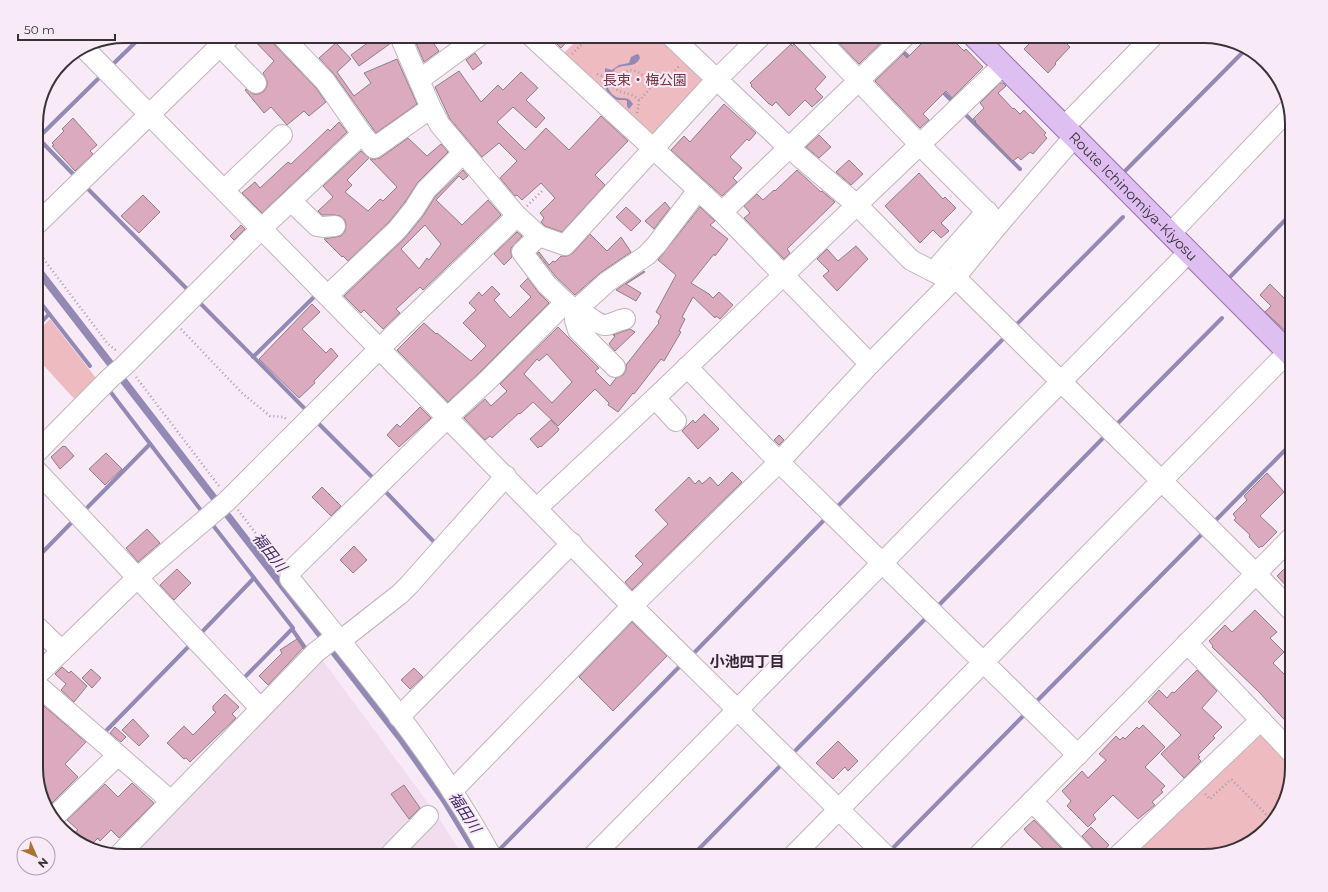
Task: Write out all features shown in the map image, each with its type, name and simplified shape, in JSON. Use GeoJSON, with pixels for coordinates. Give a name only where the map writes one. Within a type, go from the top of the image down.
{"type":"FeatureCollection","features":[{"type":"Feature","properties":{"kind":"main road","name":"Route Ichinomiya-Kiyosu"},"geometry":{"type":"LineString","coordinates":[[981,43],[1188,252],[1285,346]]}},
{"type":"Feature","properties":{"kind":"street"},"geometry":{"type":"LineString","coordinates":[[43,218],[223,43]]}},
{"type":"Feature","properties":{"kind":"street"},"geometry":{"type":"LineString","coordinates":[[226,43],[256,83]]}},
{"type":"Feature","properties":{"kind":"street"},"geometry":{"type":"LineString","coordinates":[[289,43],[325,80],[362,134],[374,148],[431,108]]}},
{"type":"Feature","properties":{"kind":"street"},"geometry":{"type":"LineString","coordinates":[[403,43],[431,108],[440,125],[517,216],[539,236],[565,244],[717,79],[754,43]]}},
{"type":"Feature","properties":{"kind":"street"},"geometry":{"type":"LineString","coordinates":[[419,80],[469,43]]}},
{"type":"Feature","properties":{"kind":"street"},"geometry":{"type":"LineString","coordinates":[[539,43],[722,212],[870,364]]}},
{"type":"Feature","properties":{"kind":"street"},"geometry":{"type":"LineString","coordinates":[[678,43],[788,147],[857,205],[911,260],[961,283],[1285,604]]}},
{"type":"Feature","properties":{"kind":"street"},"geometry":{"type":"LineString","coordinates":[[823,43],[919,144],[993,217]]}},
{"type":"Feature","properties":{"kind":"street"},"geometry":{"type":"LineString","coordinates":[[722,212],[898,43]]}},
{"type":"Feature","properties":{"kind":"street"},"geometry":{"type":"LineString","coordinates":[[934,271],[993,217],[1147,43]]}},
{"type":"Feature","properties":{"kind":"street"},"geometry":{"type":"LineString","coordinates":[[88,52],[632,606],[879,849]]}},
{"type":"Feature","properties":{"kind":"street"},"geometry":{"type":"LineString","coordinates":[[537,508],[655,398],[1002,65]]}},
{"type":"Feature","properties":{"kind":"street"},"geometry":{"type":"LineString","coordinates":[[1170,234],[1284,114]]}},
{"type":"Feature","properties":{"kind":"street"},"geometry":{"type":"LineString","coordinates":[[43,446],[262,228],[362,134]]}},
{"type":"Feature","properties":{"kind":"street"},"geometry":{"type":"LineString","coordinates":[[224,190],[282,135]]}},
{"type":"Feature","properties":{"kind":"street"},"geometry":{"type":"LineString","coordinates":[[328,295],[397,230],[414,209],[426,190],[463,152]]}},
{"type":"Feature","properties":{"kind":"street"},"geometry":{"type":"LineString","coordinates":[[487,849],[452,791],[399,717],[333,641],[290,579],[291,571],[448,417],[488,380],[573,308],[607,282],[647,255],[698,190]]}},
{"type":"Feature","properties":{"kind":"street"},"geometry":{"type":"LineString","coordinates":[[291,202],[317,226],[335,226]]}},
{"type":"Feature","properties":{"kind":"street"},"geometry":{"type":"LineString","coordinates":[[43,669],[138,578],[224,504],[380,348],[517,216]]}},
{"type":"Feature","properties":{"kind":"street"},"geometry":{"type":"LineString","coordinates":[[452,791],[632,606],[779,462],[870,364],[952,280],[993,217]]}},
{"type":"Feature","properties":{"kind":"street"},"geometry":{"type":"LineString","coordinates":[[539,236],[522,252],[540,276],[573,308],[599,323],[606,325],[617,320],[625,319]]}},
{"type":"Feature","properties":{"kind":"street"},"geometry":{"type":"LineString","coordinates":[[600,849],[1188,252]]}},
{"type":"Feature","properties":{"kind":"street"},"geometry":{"type":"LineString","coordinates":[[573,308],[578,330],[615,367]]}},
{"type":"Feature","properties":{"kind":"street"},"geometry":{"type":"LineString","coordinates":[[800,849],[1285,358]]}},
{"type":"Feature","properties":{"kind":"street"},"geometry":{"type":"LineString","coordinates":[[687,367],[779,462],[1078,755]]}},
{"type":"Feature","properties":{"kind":"street"},"geometry":{"type":"LineString","coordinates":[[655,398],[676,420]]}},
{"type":"Feature","properties":{"kind":"street"},"geometry":{"type":"LineString","coordinates":[[125,849],[261,709],[333,641],[400,594],[506,476]]}},
{"type":"Feature","properties":{"kind":"street"},"geometry":{"type":"LineString","coordinates":[[43,477],[261,709]]}},
{"type":"Feature","properties":{"kind":"street"},"geometry":{"type":"LineString","coordinates":[[399,717],[572,544]]}},
{"type":"Feature","properties":{"kind":"street"},"geometry":{"type":"LineString","coordinates":[[985,849],[1285,544]]}},
{"type":"Feature","properties":{"kind":"street"},"geometry":{"type":"LineString","coordinates":[[43,633],[62,651]]}},
{"type":"Feature","properties":{"kind":"street"},"geometry":{"type":"LineString","coordinates":[[1187,643],[1285,746]]}},
{"type":"Feature","properties":{"kind":"street"},"geometry":{"type":"LineString","coordinates":[[43,690],[171,801]]}},
{"type":"Feature","properties":{"kind":"street"},"geometry":{"type":"LineString","coordinates":[[1125,849],[1261,720]]}},
{"type":"Feature","properties":{"kind":"street"},"geometry":{"type":"LineString","coordinates":[[57,814],[118,755]]}},
{"type":"Feature","properties":{"kind":"street"},"geometry":{"type":"LineString","coordinates":[[1032,801],[1078,849]]}},
{"type":"Feature","properties":{"kind":"street"},"geometry":{"type":"LineString","coordinates":[[396,849],[428,816]]}},
{"type":"Feature","properties":{"kind":"path"},"geometry":{"type":"LineString","coordinates":[[562,64],[583,43]]}},
{"type":"Feature","properties":{"kind":"path"},"geometry":{"type":"LineString","coordinates":[[628,126],[635,118],[640,100],[653,85],[673,73],[690,54]]}},
{"type":"Feature","properties":{"kind":"path"},"geometry":{"type":"LineString","coordinates":[[612,81],[623,72],[628,70],[636,70],[643,74],[653,85]]}},
{"type":"Feature","properties":{"kind":"path"},"geometry":{"type":"LineString","coordinates":[[604,77],[612,81],[616,90],[634,95],[640,100]]}},
{"type":"Feature","properties":{"kind":"path"},"geometry":{"type":"LineString","coordinates":[[517,216],[544,189]]}},
{"type":"Feature","properties":{"kind":"path"},"geometry":{"type":"LineString","coordinates":[[43,258],[108,344],[122,367],[224,504],[290,579]]}},
{"type":"Feature","properties":{"kind":"path"},"geometry":{"type":"LineString","coordinates":[[171,319],[242,393],[270,416],[284,417],[297,431]]}},
{"type":"Feature","properties":{"kind":"path"},"geometry":{"type":"LineString","coordinates":[[1201,798],[1206,794],[1210,798],[1230,780],[1232,780],[1266,814],[1270,815]]}},
{"type":"Feature","properties":{"kind":"shaded area"},"geometry":{"type":"Polygon","coordinates":[[[637,54],[640,58],[635,64],[618,67],[610,74],[607,81],[610,92],[616,97],[631,101],[633,104],[629,109],[627,106],[627,101],[614,99],[607,92],[604,82],[608,74],[605,73],[605,68],[612,70],[619,65],[629,63],[631,57],[637,54]]]}},
{"type":"Feature","properties":{"kind":"shaded area"},"geometry":{"type":"Polygon","coordinates":[[[43,270],[403,737],[453,806],[478,849],[470,849],[442,803],[398,741],[43,283],[43,270]]]}},
{"type":"Feature","properties":{"kind":"shaded area"},"geometry":{"type":"Polygon","coordinates":[[[321,658],[434,811],[458,849],[133,849],[321,658]]]}},
{"type":"Feature","properties":{"kind":"green space","name":"長束・梅公園"},"geometry":{"type":"Polygon","coordinates":[[[574,43],[665,43],[707,82],[653,142],[560,57],[574,43]]]}},
{"type":"Feature","properties":{"kind":"green space"},"geometry":{"type":"Polygon","coordinates":[[[50,319],[99,382],[78,403],[43,365],[43,326],[50,319]]]}},
{"type":"Feature","properties":{"kind":"green space"},"geometry":{"type":"Polygon","coordinates":[[[1258,731],[1285,755],[1285,774],[1281,794],[1277,804],[1265,822],[1258,829],[1240,841],[1230,845],[1204,849],[1135,849],[1258,731]]]}},
{"type":"Feature","properties":{"kind":"building"},"geometry":{"type":"Polygon","coordinates":[[[257,43],[274,43],[316,88],[326,102],[309,116],[304,111],[287,125],[271,107],[264,113],[245,90],[246,89],[253,94],[259,94],[264,91],[267,86],[267,81],[263,73],[274,61],[257,43]]]}},
{"type":"Feature","properties":{"kind":"building"},"geometry":{"type":"Polygon","coordinates":[[[336,43],[351,59],[337,72],[354,96],[371,83],[364,73],[397,59],[417,104],[376,133],[334,74],[319,58],[336,43]]]}},
{"type":"Feature","properties":{"kind":"building"},"geometry":{"type":"Polygon","coordinates":[[[367,43],[391,43],[359,66],[351,55],[367,43]]]}},
{"type":"Feature","properties":{"kind":"building"},"geometry":{"type":"Polygon","coordinates":[[[416,43],[436,43],[434,44],[439,51],[424,62],[416,43]]]}},
{"type":"Feature","properties":{"kind":"building"},"geometry":{"type":"Polygon","coordinates":[[[556,43],[566,43],[561,48],[556,43]]]}},
{"type":"Feature","properties":{"kind":"building"},"geometry":{"type":"Polygon","coordinates":[[[839,43],[881,43],[859,64],[839,43]]]}},
{"type":"Feature","properties":{"kind":"building"},"geometry":{"type":"Polygon","coordinates":[[[922,43],[956,43],[964,51],[966,49],[983,67],[952,98],[946,91],[923,114],[929,120],[920,128],[875,81],[903,54],[907,58],[922,43]]]}},
{"type":"Feature","properties":{"kind":"building"},"geometry":{"type":"Polygon","coordinates":[[[1030,43],[1066,43],[1070,47],[1048,73],[1024,49],[1030,43]]]}},
{"type":"Feature","properties":{"kind":"building"},"geometry":{"type":"Polygon","coordinates":[[[791,44],[792,46],[794,44],[826,77],[815,89],[823,97],[812,107],[805,100],[789,116],[776,102],[772,106],[769,104],[751,86],[752,85],[750,83],[791,44]]]}},
{"type":"Feature","properties":{"kind":"building"},"geometry":{"type":"Polygon","coordinates":[[[475,53],[482,63],[473,70],[466,60],[475,53]]]}},
{"type":"Feature","properties":{"kind":"building"},"geometry":{"type":"Polygon","coordinates":[[[459,71],[481,102],[498,85],[503,90],[521,72],[538,88],[526,100],[545,118],[536,128],[513,107],[497,122],[525,150],[546,128],[569,150],[601,116],[628,141],[595,175],[605,185],[562,232],[545,226],[541,222],[544,218],[540,213],[555,198],[541,183],[522,200],[517,195],[515,196],[500,178],[517,161],[499,143],[482,157],[450,119],[435,87],[459,71]]]}},
{"type":"Feature","properties":{"kind":"building"},"geometry":{"type":"Polygon","coordinates":[[[1000,83],[1003,83],[1006,86],[998,93],[1013,109],[1014,108],[1020,114],[1024,110],[1046,133],[1044,135],[1047,138],[1033,154],[1030,152],[1021,160],[1018,157],[1013,161],[973,119],[984,108],[980,103],[1000,83]]]}},
{"type":"Feature","properties":{"kind":"building"},"geometry":{"type":"Polygon","coordinates":[[[724,104],[756,133],[749,141],[747,139],[730,157],[742,168],[733,178],[737,182],[722,196],[671,150],[684,136],[690,142],[724,104]]]}},
{"type":"Feature","properties":{"kind":"building"},"geometry":{"type":"Polygon","coordinates":[[[73,118],[97,145],[90,151],[93,154],[75,171],[52,146],[54,145],[52,143],[64,131],[62,129],[73,118]]]}},
{"type":"Feature","properties":{"kind":"building"},"geometry":{"type":"Polygon","coordinates":[[[339,122],[347,132],[262,213],[242,193],[255,182],[260,188],[288,162],[291,164],[328,129],[330,131],[339,122]]]}},
{"type":"Feature","properties":{"kind":"building"},"geometry":{"type":"Polygon","coordinates":[[[819,135],[831,147],[819,158],[806,147],[819,135]]]}},
{"type":"Feature","properties":{"kind":"building"},"geometry":{"type":"Polygon","coordinates":[[[408,138],[427,156],[441,144],[448,152],[418,182],[405,202],[389,222],[348,261],[324,239],[341,236],[345,231],[346,225],[345,220],[340,216],[322,215],[318,211],[333,197],[323,186],[361,151],[369,158],[347,180],[352,185],[345,192],[368,211],[380,199],[383,201],[397,187],[370,159],[380,158],[408,138]]]}},
{"type":"Feature","properties":{"kind":"building"},"geometry":{"type":"Polygon","coordinates":[[[849,160],[863,174],[851,185],[836,172],[849,160]]]}},
{"type":"Feature","properties":{"kind":"building"},"geometry":{"type":"Polygon","coordinates":[[[463,170],[468,176],[463,180],[459,176],[436,200],[462,225],[488,200],[501,215],[423,290],[420,287],[396,309],[400,313],[383,329],[364,310],[361,313],[344,296],[405,238],[423,216],[435,197],[463,170]],[[425,225],[401,249],[419,269],[427,258],[429,260],[441,244],[425,225]]]}},
{"type":"Feature","properties":{"kind":"building"},"geometry":{"type":"Polygon","coordinates":[[[797,170],[821,192],[822,191],[835,202],[787,249],[790,253],[784,259],[744,218],[750,213],[744,206],[757,194],[763,200],[797,170]]]}},
{"type":"Feature","properties":{"kind":"building"},"geometry":{"type":"Polygon","coordinates":[[[919,173],[943,199],[945,197],[956,208],[941,223],[949,231],[941,238],[933,230],[920,243],[885,206],[919,173]]]}},
{"type":"Feature","properties":{"kind":"building"},"geometry":{"type":"Polygon","coordinates":[[[143,195],[160,212],[139,233],[121,216],[143,195]]]}},
{"type":"Feature","properties":{"kind":"building"},"geometry":{"type":"Polygon","coordinates":[[[665,202],[670,208],[654,229],[645,221],[665,202]]]}},
{"type":"Feature","properties":{"kind":"building"},"geometry":{"type":"Polygon","coordinates":[[[626,207],[641,221],[631,231],[616,217],[626,207]]]}},
{"type":"Feature","properties":{"kind":"building"},"geometry":{"type":"Polygon","coordinates":[[[700,207],[715,221],[710,225],[728,239],[691,283],[713,298],[719,292],[733,305],[720,319],[716,316],[715,318],[693,297],[682,317],[685,319],[679,331],[681,332],[664,361],[661,359],[618,412],[608,405],[609,403],[595,389],[558,426],[533,402],[492,438],[490,436],[485,440],[464,418],[485,399],[491,406],[507,391],[500,384],[558,327],[599,368],[595,371],[610,386],[616,378],[623,375],[626,370],[626,365],[659,323],[658,322],[661,316],[656,312],[676,275],[658,260],[700,207]],[[547,354],[539,361],[537,359],[524,374],[552,403],[572,382],[547,354]]]}},
{"type":"Feature","properties":{"kind":"building"},"geometry":{"type":"Polygon","coordinates":[[[241,225],[245,229],[234,240],[230,236],[241,225]]]}},
{"type":"Feature","properties":{"kind":"building"},"geometry":{"type":"Polygon","coordinates":[[[517,232],[522,236],[511,248],[512,257],[504,265],[494,254],[517,232]]]}},
{"type":"Feature","properties":{"kind":"building"},"geometry":{"type":"Polygon","coordinates":[[[590,234],[607,251],[621,237],[631,252],[600,273],[575,295],[556,277],[537,253],[539,252],[549,265],[561,256],[567,256],[573,253],[590,234]]]}},
{"type":"Feature","properties":{"kind":"building"},"geometry":{"type":"Polygon","coordinates":[[[856,246],[868,259],[837,291],[823,276],[829,271],[817,259],[827,249],[838,261],[856,246]]]}},
{"type":"Feature","properties":{"kind":"building"},"geometry":{"type":"Polygon","coordinates":[[[644,271],[645,272],[626,284],[641,293],[636,301],[616,290],[644,271]]]}},
{"type":"Feature","properties":{"kind":"building"},"geometry":{"type":"Polygon","coordinates":[[[528,278],[538,292],[549,303],[448,402],[397,350],[424,323],[471,361],[486,346],[463,323],[476,310],[469,303],[479,292],[482,296],[492,286],[500,294],[494,300],[510,318],[531,297],[520,286],[528,278]]]}},
{"type":"Feature","properties":{"kind":"building"},"geometry":{"type":"Polygon","coordinates":[[[1270,284],[1285,299],[1285,331],[1265,312],[1271,306],[1260,295],[1270,284]]]}},
{"type":"Feature","properties":{"kind":"building"},"geometry":{"type":"Polygon","coordinates":[[[312,304],[320,312],[302,329],[326,353],[331,348],[338,356],[314,381],[315,383],[299,398],[259,359],[312,304]]]}},
{"type":"Feature","properties":{"kind":"building"},"geometry":{"type":"Polygon","coordinates":[[[630,329],[635,332],[615,351],[609,344],[615,336],[613,335],[630,329]]]}},
{"type":"Feature","properties":{"kind":"building"},"geometry":{"type":"Polygon","coordinates":[[[420,407],[431,418],[399,447],[387,435],[397,424],[400,427],[420,407]]]}},
{"type":"Feature","properties":{"kind":"building"},"geometry":{"type":"Polygon","coordinates":[[[704,414],[719,429],[698,449],[682,431],[693,420],[695,423],[704,414]]]}},
{"type":"Feature","properties":{"kind":"building"},"geometry":{"type":"Polygon","coordinates":[[[551,420],[559,429],[541,447],[540,446],[538,448],[530,439],[551,420]]]}},
{"type":"Feature","properties":{"kind":"building"},"geometry":{"type":"Polygon","coordinates":[[[779,435],[784,440],[779,445],[774,440],[779,435]]]}},
{"type":"Feature","properties":{"kind":"building"},"geometry":{"type":"Polygon","coordinates":[[[63,446],[65,446],[74,456],[60,469],[51,457],[63,446]]]}},
{"type":"Feature","properties":{"kind":"building"},"geometry":{"type":"Polygon","coordinates":[[[106,453],[122,469],[105,485],[89,469],[106,453]]]}},
{"type":"Feature","properties":{"kind":"building"},"geometry":{"type":"Polygon","coordinates":[[[732,472],[742,482],[632,590],[625,582],[643,564],[635,556],[668,524],[655,510],[689,477],[695,484],[699,480],[702,484],[710,477],[718,486],[732,472]]]}},
{"type":"Feature","properties":{"kind":"building"},"geometry":{"type":"Polygon","coordinates":[[[1267,473],[1284,492],[1260,516],[1277,532],[1262,547],[1261,546],[1259,548],[1249,537],[1250,535],[1234,520],[1236,518],[1233,514],[1247,500],[1244,496],[1267,473]]]}},
{"type":"Feature","properties":{"kind":"building"},"geometry":{"type":"Polygon","coordinates":[[[322,487],[341,506],[331,516],[312,497],[322,487]]]}},
{"type":"Feature","properties":{"kind":"building"},"geometry":{"type":"Polygon","coordinates":[[[147,529],[160,543],[138,562],[126,548],[147,529]]]}},
{"type":"Feature","properties":{"kind":"building"},"geometry":{"type":"Polygon","coordinates":[[[354,546],[367,560],[353,573],[340,560],[354,546]]]}},
{"type":"Feature","properties":{"kind":"building"},"geometry":{"type":"Polygon","coordinates":[[[1285,568],[1285,585],[1277,576],[1285,568]]]}},
{"type":"Feature","properties":{"kind":"building"},"geometry":{"type":"Polygon","coordinates":[[[177,569],[191,583],[174,600],[160,585],[177,569]]]}},
{"type":"Feature","properties":{"kind":"building"},"geometry":{"type":"Polygon","coordinates":[[[1255,610],[1277,632],[1270,638],[1284,652],[1273,663],[1285,675],[1285,720],[1258,691],[1212,647],[1213,646],[1209,641],[1225,625],[1232,632],[1255,610]]]}},
{"type":"Feature","properties":{"kind":"building"},"geometry":{"type":"Polygon","coordinates":[[[632,622],[667,656],[613,711],[579,677],[632,622]]]}},
{"type":"Feature","properties":{"kind":"building"},"geometry":{"type":"Polygon","coordinates":[[[297,639],[303,648],[268,685],[259,676],[282,653],[280,650],[297,639]]]}},
{"type":"Feature","properties":{"kind":"building"},"geometry":{"type":"Polygon","coordinates":[[[62,667],[69,673],[71,671],[87,686],[74,702],[61,690],[66,684],[55,674],[62,667]]]}},
{"type":"Feature","properties":{"kind":"building"},"geometry":{"type":"Polygon","coordinates":[[[414,668],[423,677],[410,689],[401,680],[414,668]]]}},
{"type":"Feature","properties":{"kind":"building"},"geometry":{"type":"Polygon","coordinates":[[[91,669],[101,678],[92,688],[82,678],[91,669]]]}},
{"type":"Feature","properties":{"kind":"building"},"geometry":{"type":"Polygon","coordinates":[[[1197,670],[1217,691],[1202,708],[1222,727],[1213,736],[1215,738],[1198,755],[1200,757],[1198,758],[1201,761],[1184,778],[1161,754],[1181,735],[1148,702],[1159,690],[1167,698],[1197,670]]]}},
{"type":"Feature","properties":{"kind":"building"},"geometry":{"type":"Polygon","coordinates":[[[225,694],[239,707],[232,714],[236,718],[190,762],[186,758],[184,759],[167,743],[184,726],[193,735],[216,712],[213,710],[213,706],[225,694]]]}},
{"type":"Feature","properties":{"kind":"building"},"geometry":{"type":"Polygon","coordinates":[[[44,706],[86,742],[65,764],[78,777],[51,804],[43,774],[44,706]]]}},
{"type":"Feature","properties":{"kind":"building"},"geometry":{"type":"Polygon","coordinates":[[[133,719],[149,736],[139,746],[122,730],[133,719]]]}},
{"type":"Feature","properties":{"kind":"building"},"geometry":{"type":"Polygon","coordinates":[[[1143,725],[1165,747],[1145,767],[1165,786],[1161,790],[1163,792],[1152,802],[1155,805],[1138,819],[1113,795],[1093,815],[1096,819],[1088,827],[1067,806],[1071,801],[1062,791],[1082,771],[1088,778],[1106,760],[1099,754],[1116,736],[1120,740],[1123,737],[1125,739],[1137,727],[1139,729],[1143,725]]]}},
{"type":"Feature","properties":{"kind":"building"},"geometry":{"type":"Polygon","coordinates":[[[115,727],[126,737],[121,742],[110,733],[115,727]]]}},
{"type":"Feature","properties":{"kind":"building"},"geometry":{"type":"Polygon","coordinates":[[[838,741],[858,761],[848,771],[845,767],[833,779],[816,763],[838,741]]]}},
{"type":"Feature","properties":{"kind":"building"},"geometry":{"type":"Polygon","coordinates":[[[132,783],[154,803],[119,838],[111,830],[100,841],[98,838],[93,843],[75,832],[78,830],[67,820],[105,784],[118,797],[132,783]]]}},
{"type":"Feature","properties":{"kind":"building"},"geometry":{"type":"Polygon","coordinates":[[[404,785],[420,808],[409,819],[391,794],[404,785]]]}},
{"type":"Feature","properties":{"kind":"building"},"geometry":{"type":"Polygon","coordinates":[[[1034,820],[1062,849],[1044,849],[1024,829],[1034,820]]]}},
{"type":"Feature","properties":{"kind":"building"},"geometry":{"type":"Polygon","coordinates":[[[1091,827],[1109,845],[1105,849],[1093,849],[1082,836],[1091,827]]]}},
{"type":"Feature","properties":{"kind":"waterway"},"geometry":{"type":"LineString","coordinates":[[111,66],[135,43]]}},
{"type":"Feature","properties":{"kind":"waterway"},"geometry":{"type":"LineString","coordinates":[[900,49],[911,59]]}},
{"type":"Feature","properties":{"kind":"waterway"},"geometry":{"type":"LineString","coordinates":[[1123,173],[1242,53]]}},
{"type":"Feature","properties":{"kind":"waterway"},"geometry":{"type":"LineString","coordinates":[[43,133],[103,74]]}},
{"type":"Feature","properties":{"kind":"waterway"},"geometry":{"type":"LineString","coordinates":[[941,90],[953,102]]}},
{"type":"Feature","properties":{"kind":"waterway"},"geometry":{"type":"LineString","coordinates":[[963,112],[1020,169]]}},
{"type":"Feature","properties":{"kind":"waterway"},"geometry":{"type":"LineString","coordinates":[[43,143],[75,176]]}},
{"type":"Feature","properties":{"kind":"waterway"},"geometry":{"type":"LineString","coordinates":[[85,186],[189,291]]}},
{"type":"Feature","properties":{"kind":"waterway"},"geometry":{"type":"LineString","coordinates":[[1014,327],[1123,217]]}},
{"type":"Feature","properties":{"kind":"waterway"},"geometry":{"type":"LineString","coordinates":[[1230,277],[1285,220]]}},
{"type":"Feature","properties":{"kind":"waterway"},"geometry":{"type":"LineString","coordinates":[[253,357],[317,294]]}},
{"type":"Feature","properties":{"kind":"waterway"},"geometry":{"type":"LineString","coordinates":[[198,301],[308,412]]}},
{"type":"Feature","properties":{"kind":"waterway"},"geometry":{"type":"LineString","coordinates":[[43,306],[90,366]]}},
{"type":"Feature","properties":{"kind":"waterway"},"geometry":{"type":"LineString","coordinates":[[43,320],[49,314]]}},
{"type":"Feature","properties":{"kind":"waterway"},"geometry":{"type":"LineString","coordinates":[[1115,426],[1222,318]]}},
{"type":"Feature","properties":{"kind":"waterway"},"geometry":{"type":"LineString","coordinates":[[838,509],[836,508],[1006,336]]}},
{"type":"Feature","properties":{"kind":"waterway"},"geometry":{"type":"LineString","coordinates":[[109,390],[203,513]]}},
{"type":"Feature","properties":{"kind":"waterway"},"geometry":{"type":"LineString","coordinates":[[316,421],[376,481]]}},
{"type":"Feature","properties":{"kind":"waterway"},"geometry":{"type":"LineString","coordinates":[[937,607],[1106,435]]}},
{"type":"Feature","properties":{"kind":"waterway"},"geometry":{"type":"LineString","coordinates":[[84,511],[150,444]]}},
{"type":"Feature","properties":{"kind":"waterway"},"geometry":{"type":"LineString","coordinates":[[1214,522],[1285,450]]}},
{"type":"Feature","properties":{"kind":"waterway"},"geometry":{"type":"LineString","coordinates":[[382,488],[436,544]]}},
{"type":"Feature","properties":{"kind":"waterway"},"geometry":{"type":"LineString","coordinates":[[691,656],[827,517]]}},
{"type":"Feature","properties":{"kind":"waterway"},"geometry":{"type":"LineString","coordinates":[[43,552],[73,521]]}},
{"type":"Feature","properties":{"kind":"waterway"},"geometry":{"type":"LineString","coordinates":[[212,524],[293,628],[242,680]]}},
{"type":"Feature","properties":{"kind":"waterway"},"geometry":{"type":"LineString","coordinates":[[1033,702],[1035,703],[1204,532]]}},
{"type":"Feature","properties":{"kind":"waterway"},"geometry":{"type":"LineString","coordinates":[[201,633],[254,578]]}},
{"type":"Feature","properties":{"kind":"waterway"},"geometry":{"type":"LineString","coordinates":[[793,753],[928,616]]}},
{"type":"Feature","properties":{"kind":"waterway"},"geometry":{"type":"LineString","coordinates":[[292,629],[308,652]]}},
{"type":"Feature","properties":{"kind":"waterway"},"geometry":{"type":"LineString","coordinates":[[104,733],[191,644]]}},
{"type":"Feature","properties":{"kind":"waterway"},"geometry":{"type":"LineString","coordinates":[[500,849],[682,664]]}},
{"type":"Feature","properties":{"kind":"waterway"},"geometry":{"type":"LineString","coordinates":[[892,849],[1026,713]]}},
{"type":"Feature","properties":{"kind":"waterway"},"geometry":{"type":"LineString","coordinates":[[699,849],[783,763]]}},
{"type":"Feature","properties":{"kind":"district","name":"小池四丁目"},"geometry":{"type":"Point","coordinates":[747,661]}},
{"type":"Feature","properties":{"kind":"water label","name":"福田川"},"geometry":{"type":"Point","coordinates":[270,552]}},
{"type":"Feature","properties":{"kind":"water label","name":"福田川"},"geometry":{"type":"Point","coordinates":[465,812]}}]}
